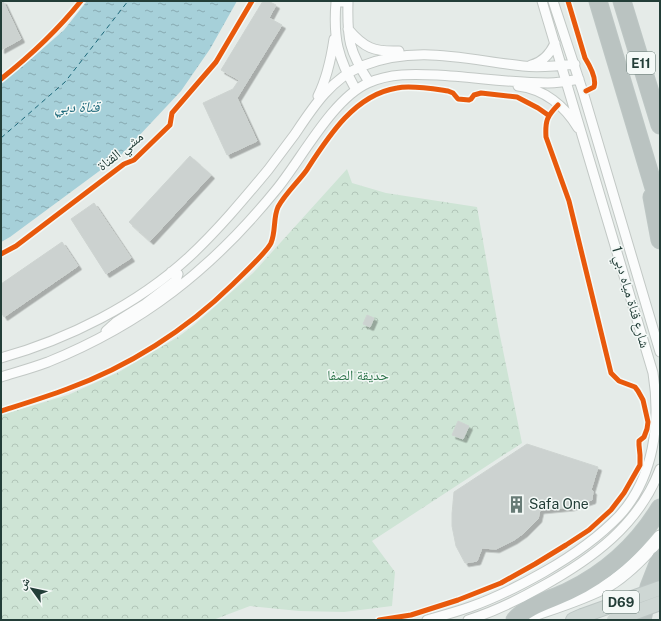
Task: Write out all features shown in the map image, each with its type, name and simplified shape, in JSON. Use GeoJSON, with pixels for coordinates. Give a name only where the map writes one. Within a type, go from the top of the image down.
{"type":"FeatureCollection","features":[{"type":"Feature","properties":{"kind":"highway"},"geometry":{"type":"LineString","coordinates":[[598,1],[660,208]]}},
{"type":"Feature","properties":{"kind":"highway","name":"E11"},"geometry":{"type":"LineString","coordinates":[[622,1],[660,125]]}},
{"type":"Feature","properties":{"kind":"highway"},"geometry":{"type":"LineString","coordinates":[[649,173],[660,240]]}},
{"type":"Feature","properties":{"kind":"highway"},"geometry":{"type":"LineString","coordinates":[[516,620],[527,610],[584,583],[611,564],[639,537],[660,508]]}},
{"type":"Feature","properties":{"kind":"highway"},"geometry":{"type":"LineString","coordinates":[[642,620],[649,587],[660,560]]}},
{"type":"Feature","properties":{"kind":"main road"},"geometry":{"type":"LineString","coordinates":[[516,620],[584,596],[608,584],[641,559],[660,537]]}},
{"type":"Feature","properties":{"kind":"main road","name":"D69"},"geometry":{"type":"LineString","coordinates":[[577,618],[660,588]]}},
{"type":"Feature","properties":{"kind":"main road","name":"D69"},"geometry":{"type":"LineString","coordinates":[[614,620],[660,603]]}},
{"type":"Feature","properties":{"kind":"street","name":"شارع قناة مياه دبي 1"},"geometry":{"type":"LineString","coordinates":[[427,620],[472,607],[533,578],[577,552],[600,534],[620,515],[634,495],[644,475],[652,453],[657,414],[657,395],[653,374],[542,1]]}},
{"type":"Feature","properties":{"kind":"street","name":"شارع قناة مياه دبي 1"},"geometry":{"type":"LineString","coordinates":[[553,1],[575,64],[660,352]]}},
{"type":"Feature","properties":{"kind":"street"},"geometry":{"type":"LineString","coordinates":[[309,112],[328,72],[335,34],[336,2],[348,2],[348,29],[350,46],[359,67],[369,82]]}},
{"type":"Feature","properties":{"kind":"street"},"geometry":{"type":"LineString","coordinates":[[348,29],[363,45],[371,49],[387,52],[406,51],[418,54],[482,60],[525,67],[562,66],[575,64]]}},
{"type":"Feature","properties":{"kind":"street"},"geometry":{"type":"LineString","coordinates":[[335,34],[340,56],[347,74],[356,90]]}},
{"type":"Feature","properties":{"kind":"street"},"geometry":{"type":"LineString","coordinates":[[525,67],[540,62],[555,43]]}},
{"type":"Feature","properties":{"kind":"street"},"geometry":{"type":"LineString","coordinates":[[1,358],[32,349],[92,323],[123,306],[171,272],[208,239],[246,196],[284,149],[323,94],[347,74],[359,67],[395,56],[418,54]]}},
{"type":"Feature","properties":{"kind":"street"},"geometry":{"type":"LineString","coordinates":[[1,376],[47,362],[102,337],[146,312],[167,298],[205,267],[234,238],[277,190],[326,122],[344,100],[369,82],[385,77],[408,74],[475,77],[549,83],[579,79]]}},
{"type":"Feature","properties":{"kind":"street"},"geometry":{"type":"LineString","coordinates":[[475,77],[480,82],[528,87],[544,94],[568,114],[583,136]]}},
{"type":"Feature","properties":{"kind":"street"},"geometry":{"type":"LineString","coordinates":[[102,337],[109,327],[145,304],[174,281],[178,274],[176,272],[171,272]]}},
{"type":"Feature","properties":{"kind":"street"},"geometry":{"type":"LineString","coordinates":[[468,620],[531,593],[596,553],[632,518],[643,503],[656,480],[660,468]]}},
{"type":"Feature","properties":{"kind":"green space","name":"حديقة الصفا"},"geometry":{"type":"Polygon","coordinates":[[[347,169],[352,183],[386,193],[477,207],[498,326],[522,443],[372,541],[395,572],[392,606],[344,612],[299,611],[250,606],[213,620],[1,620],[1,415],[68,395],[119,372],[178,337],[194,325],[253,273],[347,169]]]}},
{"type":"Feature","properties":{"kind":"water","name":"قناة دبي"},"geometry":{"type":"Polygon","coordinates":[[[87,1],[237,1],[210,49],[181,91],[121,155],[10,237],[1,242],[1,82],[31,59],[64,30],[87,1]]]}},
{"type":"Feature","properties":{"kind":"building"},"geometry":{"type":"Polygon","coordinates":[[[1,1],[3,1],[21,39],[1,50],[1,1]]]}},
{"type":"Feature","properties":{"kind":"building"},"geometry":{"type":"Polygon","coordinates":[[[263,1],[268,1],[276,5],[269,18],[282,25],[237,98],[257,141],[227,155],[203,103],[233,89],[239,80],[221,70],[263,1]]]}},
{"type":"Feature","properties":{"kind":"building"},"geometry":{"type":"Polygon","coordinates":[[[190,156],[211,175],[150,241],[129,222],[190,156]]]}},
{"type":"Feature","properties":{"kind":"building"},"geometry":{"type":"Polygon","coordinates":[[[94,203],[131,258],[106,274],[71,219],[94,203]]]}},
{"type":"Feature","properties":{"kind":"building"},"geometry":{"type":"Polygon","coordinates":[[[62,242],[78,266],[4,317],[1,312],[1,284],[62,242]]]}},
{"type":"Feature","properties":{"kind":"building"},"geometry":{"type":"Polygon","coordinates":[[[367,315],[374,318],[370,327],[363,324],[367,315]]]}},
{"type":"Feature","properties":{"kind":"building"},"geometry":{"type":"Polygon","coordinates":[[[458,421],[469,426],[463,439],[452,435],[458,421]]]}},
{"type":"Feature","properties":{"kind":"building","name":"Safa One"},"geometry":{"type":"Polygon","coordinates":[[[527,444],[598,467],[591,490],[593,491],[592,500],[571,507],[540,510],[538,519],[524,533],[496,549],[482,548],[477,561],[465,563],[456,546],[452,526],[454,492],[527,444]]]}},
{"type":"Feature","properties":{"kind":"ferry route"},"geometry":{"type":"LineString","coordinates":[[1,138],[65,82],[128,1]]}},
{"type":"Feature","properties":{"kind":"cycle path"},"geometry":{"type":"LineString","coordinates":[[1,79],[43,43],[81,1]]}},
{"type":"Feature","properties":{"kind":"cycle path","name":"مشي القناة"},"geometry":{"type":"LineString","coordinates":[[1,254],[16,246],[124,164],[134,160],[170,125],[172,113],[216,62],[252,1]]}},
{"type":"Feature","properties":{"kind":"cycle path"},"geometry":{"type":"LineString","coordinates":[[568,1],[585,58],[591,68],[595,80],[594,87],[586,91]]}},
{"type":"Feature","properties":{"kind":"cycle path"},"geometry":{"type":"LineString","coordinates":[[1,411],[59,392],[112,370],[155,346],[176,332],[214,301],[269,247],[274,234],[276,211],[281,202],[306,171],[333,132],[355,108],[368,99],[382,92],[403,87],[448,91],[453,93],[458,99],[469,100],[474,95],[481,93],[517,97],[548,115]]}},
{"type":"Feature","properties":{"kind":"cycle path"},"geometry":{"type":"LineString","coordinates":[[379,620],[411,615],[458,600],[501,583],[535,564],[589,530],[611,510],[624,493],[640,465],[639,441],[644,437],[648,422],[643,400],[635,387],[619,381],[611,373],[569,201],[546,137],[548,119],[551,112],[558,105]]}},
{"type":"Feature","properties":{"kind":"place","name":"Safa One"},"geometry":{"type":"Point","coordinates":[516,504]}}]}
